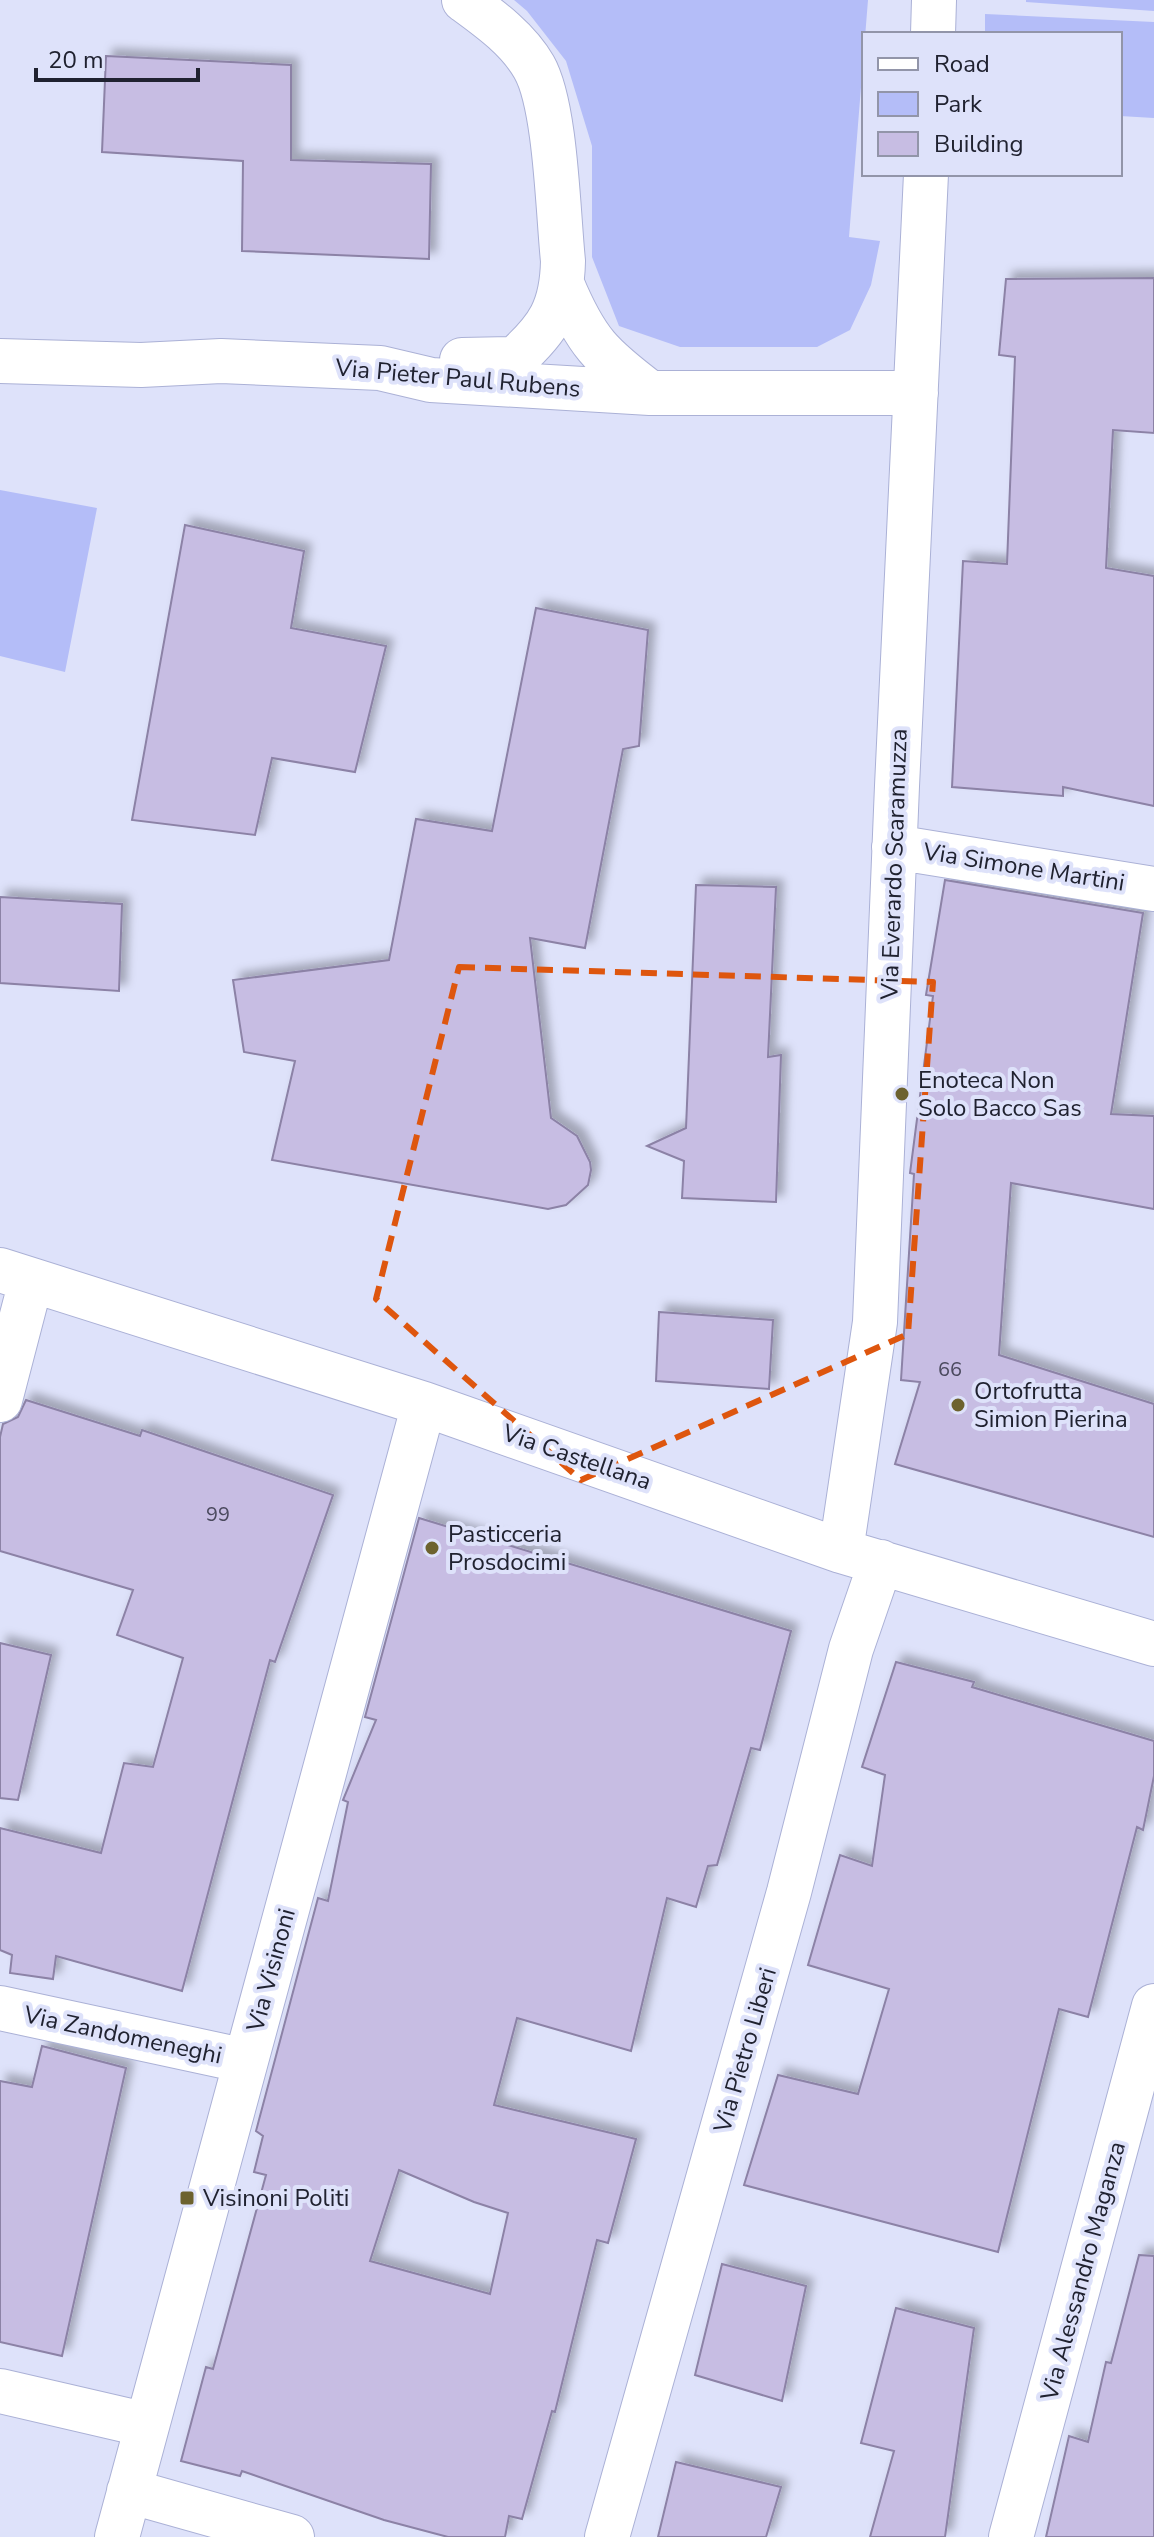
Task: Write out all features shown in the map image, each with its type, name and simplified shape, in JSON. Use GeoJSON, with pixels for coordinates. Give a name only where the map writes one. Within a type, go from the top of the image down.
{"type":"FeatureCollection","features":[{"type":"Feature","properties":{"kind":"street"},"geometry":{"type":"LineString","coordinates":[[380,368],[435,361],[515,359],[539,337],[553,314],[562,284],[563,261],[549,113],[535,68],[498,25],[464,0]]}},
{"type":"Feature","properties":{"kind":"street"},"geometry":{"type":"LineString","coordinates":[[933,32],[934,0]]}},
{"type":"Feature","properties":{"kind":"street","name":"Via Everardo Scaramuzza"},"geometry":{"type":"LineString","coordinates":[[861,1556],[875,1322],[926,176]]}},
{"type":"Feature","properties":{"kind":"street"},"geometry":{"type":"LineString","coordinates":[[562,284],[577,320],[596,348],[650,393]]}},
{"type":"Feature","properties":{"kind":"street","name":"Via Pieter Paul Rubens"},"geometry":{"type":"LineString","coordinates":[[0,361],[141,365],[221,361],[380,368],[431,380],[650,393],[916,393]]}},
{"type":"Feature","properties":{"kind":"street","name":"Via Simone Martini"},"geometry":{"type":"LineString","coordinates":[[894,847],[1154,889]]}},
{"type":"Feature","properties":{"kind":"street"},"geometry":{"type":"LineString","coordinates":[[0,1400],[16,1276]]}},
{"type":"Feature","properties":{"kind":"street","name":"Via Castellana"},"geometry":{"type":"LineString","coordinates":[[16,1276],[424,1404],[861,1556],[1154,1644]]}},
{"type":"Feature","properties":{"kind":"street","name":"Via Visinoni"},"geometry":{"type":"LineString","coordinates":[[117,2537],[424,1404]]}},
{"type":"Feature","properties":{"kind":"street","name":"Via Pietro Liberi"},"geometry":{"type":"LineString","coordinates":[[607,2537],[789,1892],[851,1649],[861,1556]]}},
{"type":"Feature","properties":{"kind":"street","name":"Via Alessandro Maganza"},"geometry":{"type":"LineString","coordinates":[[1011,2537],[1154,2006]]}},
{"type":"Feature","properties":{"kind":"street","name":"Via Zandomeneghi"},"geometry":{"type":"LineString","coordinates":[[0,2008],[246,2061]]}},
{"type":"Feature","properties":{"kind":"street"},"geometry":{"type":"LineString","coordinates":[[0,2391],[147,2425]]}},
{"type":"Feature","properties":{"kind":"street"},"geometry":{"type":"LineString","coordinates":[[129,2491],[292,2537]]}},
{"type":"Feature","properties":{"kind":"highlighted area"},"geometry":{"type":"Polygon","coordinates":[[[459,967],[933,982],[908,1334],[581,1480],[376,1299],[459,967]]]}},
{"type":"Feature","properties":{"kind":"green space"},"geometry":{"type":"Polygon","coordinates":[[[514,0],[868,0],[865,32],[862,32],[862,75],[849,237],[880,241],[871,285],[850,330],[817,347],[680,347],[619,326],[592,257],[592,146],[566,61],[527,11],[514,0]]]}},
{"type":"Feature","properties":{"kind":"green space"},"geometry":{"type":"Polygon","coordinates":[[[1154,0],[1154,11],[1026,2],[1154,0]]]}},
{"type":"Feature","properties":{"kind":"green space"},"geometry":{"type":"Polygon","coordinates":[[[985,14],[1154,22],[1154,118],[1122,116],[1122,32],[985,32],[985,14]]]}},
{"type":"Feature","properties":{"kind":"green space"},"geometry":{"type":"Polygon","coordinates":[[[0,490],[97,508],[65,672],[0,656],[0,490]]]}},
{"type":"Feature","properties":{"kind":"building"},"geometry":{"type":"Polygon","coordinates":[[[106,56],[291,65],[291,160],[431,164],[429,259],[242,251],[243,161],[102,152],[106,56]]]}},
{"type":"Feature","properties":{"kind":"building"},"geometry":{"type":"Polygon","coordinates":[[[1154,278],[1154,433],[1113,430],[1106,568],[1154,576],[1154,806],[1063,787],[1063,796],[952,787],[963,561],[1007,564],[1015,357],[999,355],[1006,279],[1154,278]]]}},
{"type":"Feature","properties":{"kind":"building"},"geometry":{"type":"Polygon","coordinates":[[[185,525],[304,551],[291,628],[386,646],[355,772],[272,758],[255,835],[132,820],[185,525]]]}},
{"type":"Feature","properties":{"kind":"building"},"geometry":{"type":"Polygon","coordinates":[[[536,608],[648,630],[639,746],[623,749],[585,948],[530,938],[551,1118],[577,1136],[590,1162],[588,1185],[566,1205],[548,1209],[272,1160],[295,1061],[244,1052],[233,980],[389,960],[416,819],[492,831],[536,608]]]}},
{"type":"Feature","properties":{"kind":"building"},"geometry":{"type":"Polygon","coordinates":[[[945,880],[1143,913],[1111,1114],[1154,1116],[1154,1209],[1011,1183],[999,1355],[1154,1404],[1154,1537],[895,1464],[920,1382],[901,1380],[914,1174],[910,1173],[933,996],[926,995],[945,880]]]}},
{"type":"Feature","properties":{"kind":"building"},"geometry":{"type":"Polygon","coordinates":[[[696,885],[776,887],[768,1057],[781,1055],[776,1202],[682,1198],[684,1161],[647,1146],[686,1128],[696,885]]]}},
{"type":"Feature","properties":{"kind":"building"},"geometry":{"type":"Polygon","coordinates":[[[0,897],[122,904],[119,991],[0,983],[0,897]]]}},
{"type":"Feature","properties":{"kind":"building"},"geometry":{"type":"Polygon","coordinates":[[[659,1312],[773,1320],[769,1389],[656,1381],[659,1312]]]}},
{"type":"Feature","properties":{"kind":"building"},"geometry":{"type":"Polygon","coordinates":[[[26,1400],[140,1436],[142,1430],[333,1495],[275,1662],[270,1660],[182,1991],[56,1956],[53,1979],[10,1973],[12,1955],[0,1950],[0,1828],[101,1853],[124,1763],[153,1767],[183,1658],[117,1635],[133,1590],[0,1551],[0,1437],[3,1424],[18,1417],[26,1400]]]}},
{"type":"Feature","properties":{"kind":"building"},"geometry":{"type":"Polygon","coordinates":[[[419,1518],[791,1631],[760,1750],[751,1748],[717,1865],[708,1866],[696,1907],[667,1898],[631,2051],[517,2018],[494,2105],[636,2139],[608,2243],[597,2240],[555,2412],[552,2411],[522,2519],[509,2516],[505,2537],[448,2537],[384,2520],[242,2471],[240,2476],[181,2461],[206,2367],[213,2369],[266,2175],[254,2172],[263,2136],[256,2131],[318,1898],[328,1901],[348,1802],[343,1800],[376,1720],[365,1717],[419,1518]],[[399,2170],[370,2261],[490,2294],[508,2213],[399,2170]]]}},
{"type":"Feature","properties":{"kind":"building"},"geometry":{"type":"Polygon","coordinates":[[[0,1643],[51,1655],[18,1800],[0,1798],[0,1643]]]}},
{"type":"Feature","properties":{"kind":"building"},"geometry":{"type":"Polygon","coordinates":[[[896,1662],[974,1682],[972,1687],[1154,1741],[1154,1776],[1143,1830],[1137,1827],[1088,2017],[1059,2009],[998,2252],[744,2185],[778,2075],[858,2094],[889,1989],[808,1965],[840,1855],[872,1866],[885,1775],[862,1767],[896,1662]]]}},
{"type":"Feature","properties":{"kind":"building"},"geometry":{"type":"Polygon","coordinates":[[[42,2046],[126,2068],[62,2356],[0,2342],[0,2081],[32,2087],[42,2046]]]}},
{"type":"Feature","properties":{"kind":"building"},"geometry":{"type":"Polygon","coordinates":[[[1139,2255],[1154,2256],[1154,2537],[1046,2537],[1069,2436],[1088,2442],[1106,2362],[1111,2363],[1139,2255]]]}},
{"type":"Feature","properties":{"kind":"building"},"geometry":{"type":"Polygon","coordinates":[[[722,2264],[806,2286],[782,2401],[695,2375],[722,2264]]]}},
{"type":"Feature","properties":{"kind":"building"},"geometry":{"type":"Polygon","coordinates":[[[896,2308],[974,2328],[945,2537],[870,2537],[894,2451],[861,2443],[896,2308]]]}},
{"type":"Feature","properties":{"kind":"building"},"geometry":{"type":"Polygon","coordinates":[[[676,2462],[781,2487],[766,2537],[658,2537],[676,2462]]]}},
{"type":"Feature","properties":{"kind":"place","name":"Enoteca Non Solo Bacco Sas"},"geometry":{"type":"Point","coordinates":[902,1094]}},
{"type":"Feature","properties":{"kind":"place","name":"Ortofrutta Simion Pierina"},"geometry":{"type":"Point","coordinates":[958,1405]}},
{"type":"Feature","properties":{"kind":"place","name":"Pasticceria Prosdocimi"},"geometry":{"type":"Point","coordinates":[432,1548]}},
{"type":"Feature","properties":{"kind":"place","name":"Visinoni Politi"},"geometry":{"type":"Point","coordinates":[187,2198]}}]}
